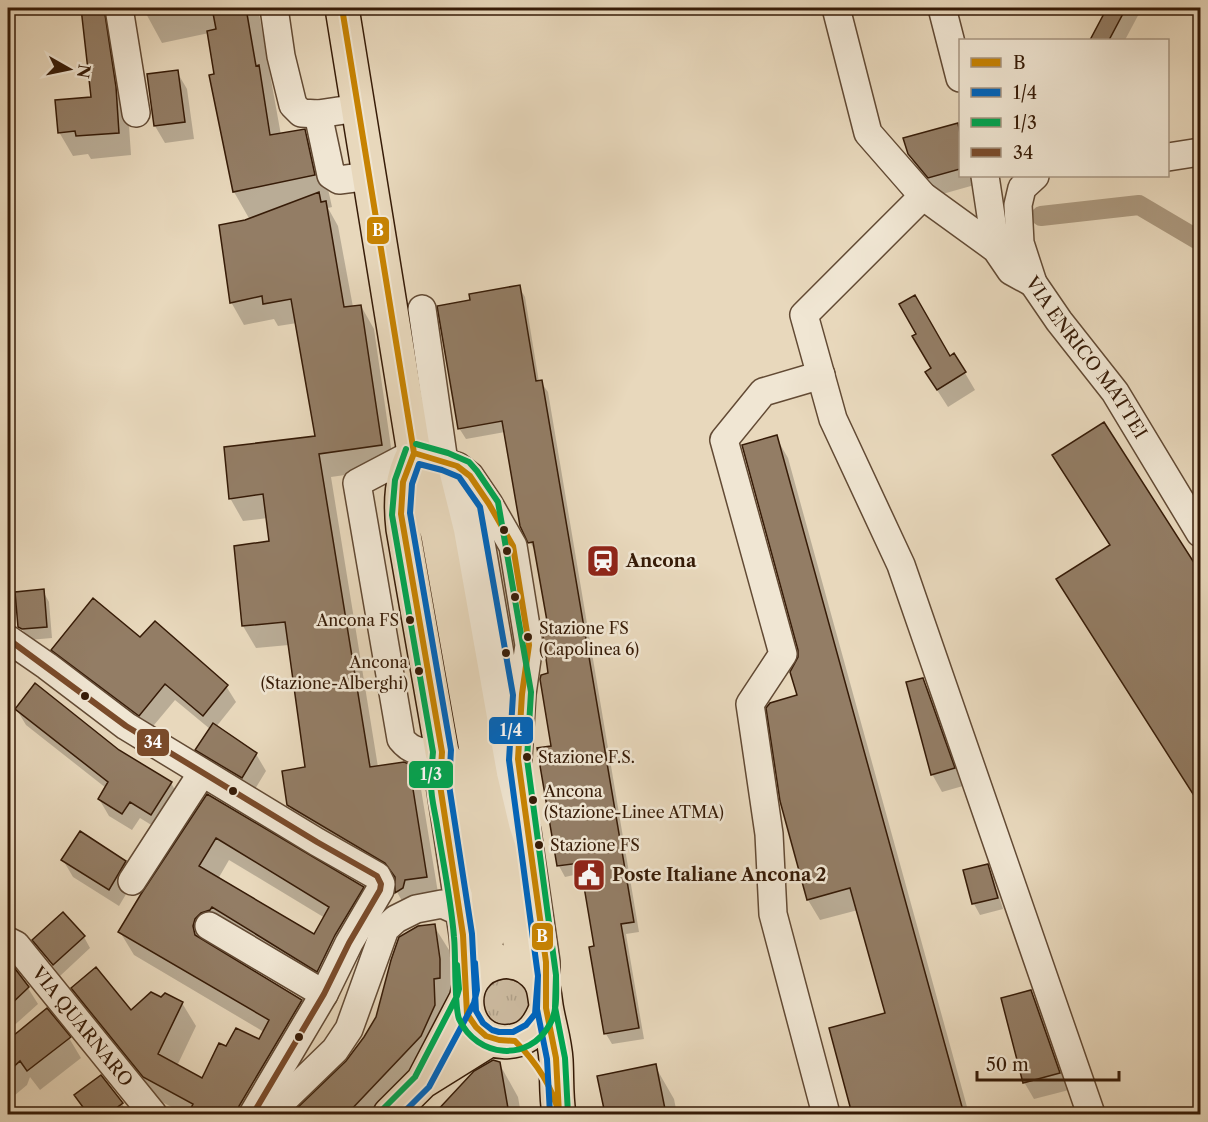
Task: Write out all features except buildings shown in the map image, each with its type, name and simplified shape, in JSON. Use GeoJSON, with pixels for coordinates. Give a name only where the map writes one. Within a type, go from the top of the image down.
{"type":"FeatureCollection","features":[{"type":"Feature","properties":{"kind":"main road"},"geometry":{"type":"LineString","coordinates":[[342,8],[370,176],[430,457]]}},
{"type":"Feature","properties":{"kind":"main road"},"geometry":{"type":"LineString","coordinates":[[430,457],[405,471],[401,494],[401,514],[442,752],[483,872],[491,908],[489,936],[472,986],[467,1014],[481,1033],[503,1040],[536,1064],[558,1109]]}},
{"type":"Feature","properties":{"kind":"main road"},"geometry":{"type":"LineString","coordinates":[[430,457],[421,467],[500,762],[494,833],[511,884],[520,944],[526,967]]}},
{"type":"Feature","properties":{"kind":"main road"},"geometry":{"type":"LineString","coordinates":[[390,1114],[422,1082],[472,986],[492,964],[503,962],[526,967],[536,974],[542,984],[556,1058],[558,1109]]}},
{"type":"Feature","properties":{"kind":"main road"},"geometry":{"type":"LineString","coordinates":[[422,1082],[503,1040],[526,1037],[542,1019],[546,1002]]}},
{"type":"Feature","properties":{"kind":"street"},"geometry":{"type":"LineString","coordinates":[[119,8],[136,113]]}},
{"type":"Feature","properties":{"kind":"street"},"geometry":{"type":"LineString","coordinates":[[280,8],[281,56],[293,105],[301,113],[318,114],[358,108]]}},
{"type":"Feature","properties":{"kind":"street"},"geometry":{"type":"LineString","coordinates":[[836,8],[868,133],[923,196],[996,249],[1011,271],[1033,283]]}},
{"type":"Feature","properties":{"kind":"street"},"geometry":{"type":"LineString","coordinates":[[942,8],[959,74]]}},
{"type":"Feature","properties":{"kind":"street"},"geometry":{"type":"LineString","coordinates":[[318,114],[331,175],[334,179],[370,176]]}},
{"type":"Feature","properties":{"kind":"street"},"geometry":{"type":"LineString","coordinates":[[1169,157],[1200,152]]}},
{"type":"Feature","properties":{"kind":"street"},"geometry":{"type":"LineString","coordinates":[[985,177],[996,249]]}},
{"type":"Feature","properties":{"kind":"street","name":"VIA ENRICO MATTEI"},"geometry":{"type":"LineString","coordinates":[[1034,177],[1022,188],[1018,205],[1020,243],[1033,283],[1059,321],[1115,392],[1200,532]]}},
{"type":"Feature","properties":{"kind":"street"},"geometry":{"type":"LineString","coordinates":[[923,196],[804,315],[833,419],[901,565],[1091,1114]]}},
{"type":"Feature","properties":{"kind":"street"},"geometry":{"type":"LineString","coordinates":[[422,309],[430,457]]}},
{"type":"Feature","properties":{"kind":"street"},"geometry":{"type":"LineString","coordinates":[[821,375],[763,392],[724,440],[783,654],[750,704],[769,834],[773,914],[826,1114]]}},
{"type":"Feature","properties":{"kind":"street"},"geometry":{"type":"LineString","coordinates":[[472,986],[440,785],[442,752],[422,753],[409,749],[400,739],[357,483],[430,457],[457,466],[470,476],[513,546],[529,645],[522,694],[500,762]]}},
{"type":"Feature","properties":{"kind":"street"},"geometry":{"type":"LineString","coordinates":[[470,476],[522,694]]}},
{"type":"Feature","properties":{"kind":"street"},"geometry":{"type":"LineString","coordinates":[[489,504],[497,596],[500,762],[529,847],[546,962],[546,1002]]}},
{"type":"Feature","properties":{"kind":"street"},"geometry":{"type":"LineString","coordinates":[[8,639],[126,726],[316,842],[377,876],[381,884],[380,890],[349,943],[324,994],[253,1114]]}},
{"type":"Feature","properties":{"kind":"street"},"geometry":{"type":"LineString","coordinates":[[132,881],[202,773]]}},
{"type":"Feature","properties":{"kind":"street"},"geometry":{"type":"LineString","coordinates":[[460,912],[466,881],[462,808]]}},
{"type":"Feature","properties":{"kind":"street"},"geometry":{"type":"LineString","coordinates":[[269,1114],[335,1050],[350,1029],[386,929],[396,919],[417,909],[442,904],[460,912]]}},
{"type":"Feature","properties":{"kind":"street"},"geometry":{"type":"LineString","coordinates":[[209,926],[324,994]]}},
{"type":"Feature","properties":{"kind":"street","name":"VIA QUARNARO"},"geometry":{"type":"LineString","coordinates":[[8,941],[16,945],[24,954],[153,1114]]}},
{"type":"Feature","properties":{"kind":"green space"},"geometry":{"type":"Polygon","coordinates":[[[506,979],[515,980],[522,986],[528,993],[528,1011],[522,1018],[515,1024],[506,1025],[497,1024],[490,1018],[484,1011],[483,1002],[484,993],[490,986],[497,980],[506,979]]]}},
{"type":"Feature","properties":{"kind":"waterway"},"geometry":{"type":"LineString","coordinates":[[1041,216],[1139,205],[1200,241]]}},
{"type":"Feature","properties":{"kind":"transit line","name":"B"},"geometry":{"type":"LineString","coordinates":[[342,8],[414,453]]}},
{"type":"Feature","properties":{"kind":"transit line","name":"1/3"},"geometry":{"type":"LineString","coordinates":[[406,449],[395,480],[392,515],[433,752],[432,794],[453,923],[457,1012],[467,1032],[478,1042],[503,1051],[517,1050],[541,1037],[553,1019],[556,1000],[556,975],[527,759],[531,692],[498,502],[469,462],[416,444]]}},
{"type":"Feature","properties":{"kind":"transit line","name":"B"},"geometry":{"type":"LineString","coordinates":[[414,453],[457,466],[470,476],[513,546],[529,645],[522,694],[518,759],[546,962],[546,1008],[556,1058],[559,1114]]}},
{"type":"Feature","properties":{"kind":"transit line","name":"B"},"geometry":{"type":"LineString","coordinates":[[414,453],[403,482],[401,514],[442,752],[440,785],[463,935],[467,1014],[486,1036],[515,1041],[523,1049],[548,1084],[559,1114]]}},
{"type":"Feature","properties":{"kind":"transit line","name":"1/4"},"geometry":{"type":"LineString","coordinates":[[419,464],[459,477],[480,507],[513,695],[509,760],[538,976],[535,1014],[526,1025],[513,1032],[492,1030],[483,1023],[476,1011],[472,934],[449,785],[451,750],[410,513],[412,484],[419,464]]}},
{"type":"Feature","properties":{"kind":"transit line","name":"34"},"geometry":{"type":"LineString","coordinates":[[8,639],[126,726],[377,876],[381,884],[380,890],[349,943],[324,994],[253,1114]]}},
{"type":"Feature","properties":{"kind":"transit line","name":"1/4"},"geometry":{"type":"LineString","coordinates":[[402,1114],[429,1087],[474,1003],[477,990],[475,963]]}},
{"type":"Feature","properties":{"kind":"transit line","name":"1/3"},"geometry":{"type":"LineString","coordinates":[[384,1108],[415,1077],[457,996],[459,989],[457,965]]}},
{"type":"Feature","properties":{"kind":"transit line","name":"1/4"},"geometry":{"type":"LineString","coordinates":[[538,975],[537,1009],[547,1059],[550,1114]]}},
{"type":"Feature","properties":{"kind":"transit line","name":"1/3"},"geometry":{"type":"LineString","coordinates":[[556,975],[555,1007],[565,1058],[568,1114]]}},
{"type":"Feature","properties":{"kind":"place","name":"Ancona"},"geometry":{"type":"Point","coordinates":[603,561]}},
{"type":"Feature","properties":{"kind":"place","name":"Ancona FS"},"geometry":{"type":"Point","coordinates":[410,620]}},
{"type":"Feature","properties":{"kind":"place","name":"Stazione FS (Capolinea 6)"},"geometry":{"type":"Point","coordinates":[528,637]}},
{"type":"Feature","properties":{"kind":"place","name":"Ancona (Stazione-Alberghi)"},"geometry":{"type":"Point","coordinates":[419,671]}},
{"type":"Feature","properties":{"kind":"place","name":"Stazione F.S."},"geometry":{"type":"Point","coordinates":[527,757]}},
{"type":"Feature","properties":{"kind":"place","name":"Ancona (Stazione-Linee ATMA)"},"geometry":{"type":"Point","coordinates":[533,800]}},
{"type":"Feature","properties":{"kind":"place","name":"Stazione FS"},"geometry":{"type":"Point","coordinates":[539,845]}},
{"type":"Feature","properties":{"kind":"place","name":"Poste Italiane Ancona 2"},"geometry":{"type":"Point","coordinates":[589,875]}}]}
